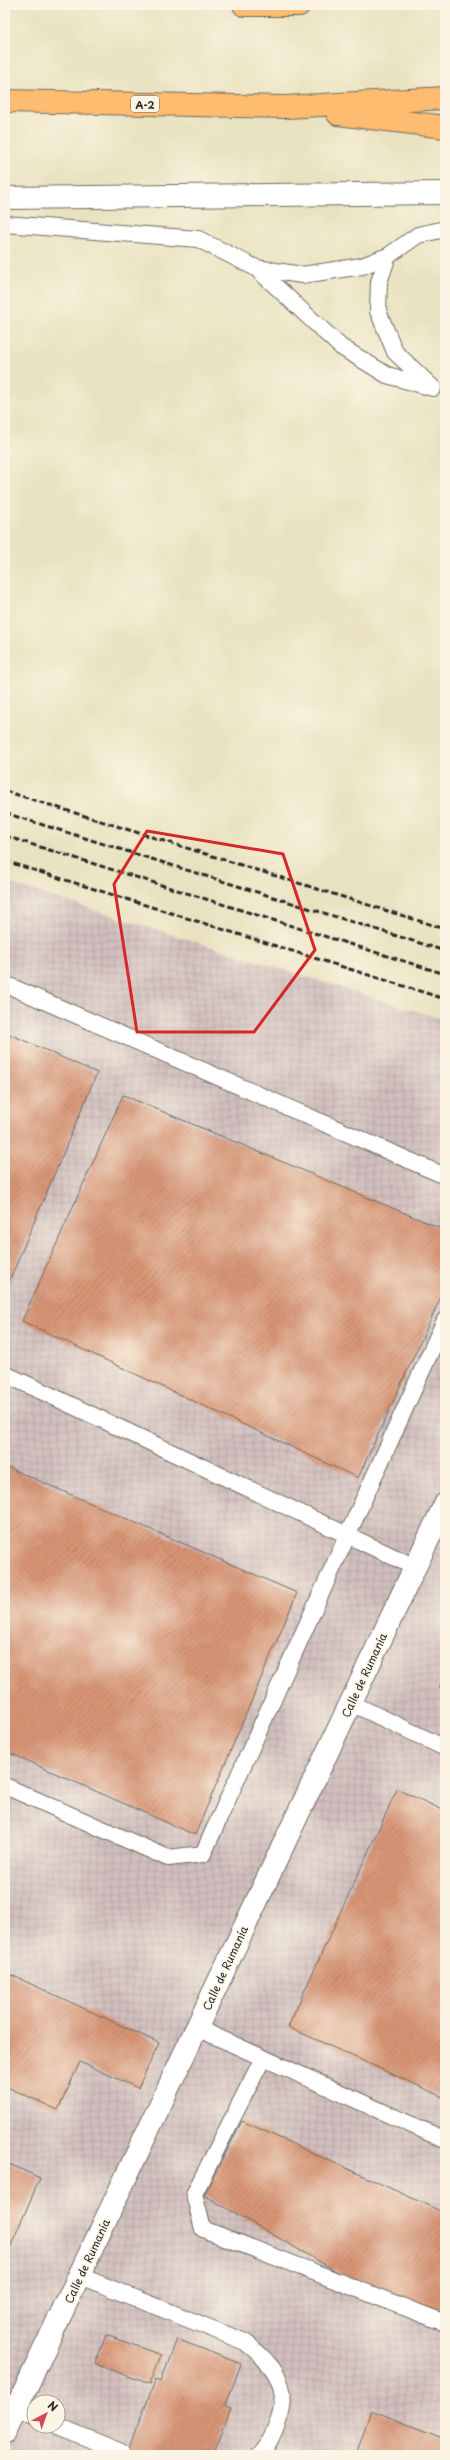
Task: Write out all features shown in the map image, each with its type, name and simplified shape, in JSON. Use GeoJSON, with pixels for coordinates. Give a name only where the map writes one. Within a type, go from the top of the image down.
{"type":"FeatureCollection","features":[{"type":"Feature","properties":{"kind":"highway"},"geometry":{"type":"LineString","coordinates":[[244,5],[299,5]]}},
{"type":"Feature","properties":{"kind":"highway","name":"A-2"},"geometry":{"type":"LineString","coordinates":[[5,101],[286,107],[445,98]]}},
{"type":"Feature","properties":{"kind":"highway"},"geometry":{"type":"LineString","coordinates":[[286,107],[445,128]]}},
{"type":"Feature","properties":{"kind":"street"},"geometry":{"type":"LineString","coordinates":[[5,198],[445,193]]}},
{"type":"Feature","properties":{"kind":"street","name":"Calle de Rumanía"},"geometry":{"type":"LineString","coordinates":[[5,2432],[25,2413],[80,2276],[445,1504]]}},
{"type":"Feature","properties":{"kind":"lane"},"geometry":{"type":"LineString","coordinates":[[5,224],[198,239],[256,268],[341,347],[386,375],[439,391]]}},
{"type":"Feature","properties":{"kind":"lane"},"geometry":{"type":"LineString","coordinates":[[256,268],[302,275],[362,266],[388,256],[418,235],[445,229]]}},
{"type":"Feature","properties":{"kind":"lane"},"geometry":{"type":"LineString","coordinates":[[388,256],[379,282],[378,311],[395,352],[439,391]]}},
{"type":"Feature","properties":{"kind":"lane"},"geometry":{"type":"LineString","coordinates":[[5,984],[445,1176]]}},
{"type":"Feature","properties":{"kind":"lane"},"geometry":{"type":"LineString","coordinates":[[5,1786],[168,1858],[203,1854],[445,1320]]}},
{"type":"Feature","properties":{"kind":"lane"},"geometry":{"type":"LineString","coordinates":[[5,1374],[349,1534],[415,1567]]}},
{"type":"Feature","properties":{"kind":"lane"},"geometry":{"type":"LineString","coordinates":[[350,1703],[445,1748]]}},
{"type":"Feature","properties":{"kind":"lane"},"geometry":{"type":"LineString","coordinates":[[197,2028],[445,2140]]}},
{"type":"Feature","properties":{"kind":"lane"},"geometry":{"type":"LineString","coordinates":[[263,2058],[194,2194],[203,2229],[445,2323]]}},
{"type":"Feature","properties":{"kind":"lane"},"geometry":{"type":"LineString","coordinates":[[80,2276],[245,2342],[266,2359],[284,2391],[282,2415],[266,2449],[259,2455]]}},
{"type":"Feature","properties":{"kind":"lane"},"geometry":{"type":"LineString","coordinates":[[66,2429],[121,2452]]}},
{"type":"Feature","properties":{"kind":"highlighted area"},"geometry":{"type":"Polygon","coordinates":[[[147,831],[283,854],[315,950],[254,1032],[137,1032],[114,884],[147,831]]]}},
{"type":"Feature","properties":{"kind":"shaded area"},"geometry":{"type":"Polygon","coordinates":[[[5,882],[445,1020],[445,2455],[5,2455],[5,882]]]}},
{"type":"Feature","properties":{"kind":"building"},"geometry":{"type":"Polygon","coordinates":[[[5,1032],[97,1073],[5,1291],[5,1032]]]}},
{"type":"Feature","properties":{"kind":"building"},"geometry":{"type":"Polygon","coordinates":[[[123,1095],[445,1230],[445,1288],[358,1478],[22,1321],[123,1095]]]}},
{"type":"Feature","properties":{"kind":"building"},"geometry":{"type":"Polygon","coordinates":[[[5,1466],[297,1593],[195,1835],[5,1751],[5,1466]]]}},
{"type":"Feature","properties":{"kind":"building"},"geometry":{"type":"Polygon","coordinates":[[[445,1676],[445,1691],[439,1688],[445,1676]]]}},
{"type":"Feature","properties":{"kind":"building"},"geometry":{"type":"Polygon","coordinates":[[[397,1789],[445,1811],[445,2098],[288,2027],[397,1789]]]}},
{"type":"Feature","properties":{"kind":"building"},"geometry":{"type":"Polygon","coordinates":[[[5,1972],[159,2043],[138,2088],[80,2062],[58,2110],[5,2086],[5,1972]]]}},
{"type":"Feature","properties":{"kind":"building"},"geometry":{"type":"Polygon","coordinates":[[[242,2121],[445,2213],[445,2316],[367,2289],[204,2195],[242,2121]]]}},
{"type":"Feature","properties":{"kind":"building"},"geometry":{"type":"Polygon","coordinates":[[[5,2162],[40,2178],[5,2259],[5,2162]]]}},
{"type":"Feature","properties":{"kind":"building"},"geometry":{"type":"Polygon","coordinates":[[[106,2335],[161,2355],[150,2384],[95,2364],[106,2335]]]}},
{"type":"Feature","properties":{"kind":"building"},"geometry":{"type":"Polygon","coordinates":[[[177,2339],[241,2364],[225,2407],[231,2409],[213,2455],[126,2455],[156,2379],[161,2381],[177,2339]]]}},
{"type":"Feature","properties":{"kind":"building"},"geometry":{"type":"Polygon","coordinates":[[[371,2410],[445,2439],[445,2455],[356,2455],[371,2410]]]}},
{"type":"Feature","properties":{"kind":"railway"},"geometry":{"type":"LineString","coordinates":[[5,791],[445,929]]}},
{"type":"Feature","properties":{"kind":"railway"},"geometry":{"type":"LineString","coordinates":[[5,813],[445,951]]}},
{"type":"Feature","properties":{"kind":"railway"},"geometry":{"type":"LineString","coordinates":[[5,836],[445,974]]}},
{"type":"Feature","properties":{"kind":"railway"},"geometry":{"type":"LineString","coordinates":[[5,861],[445,999]]}}]}
